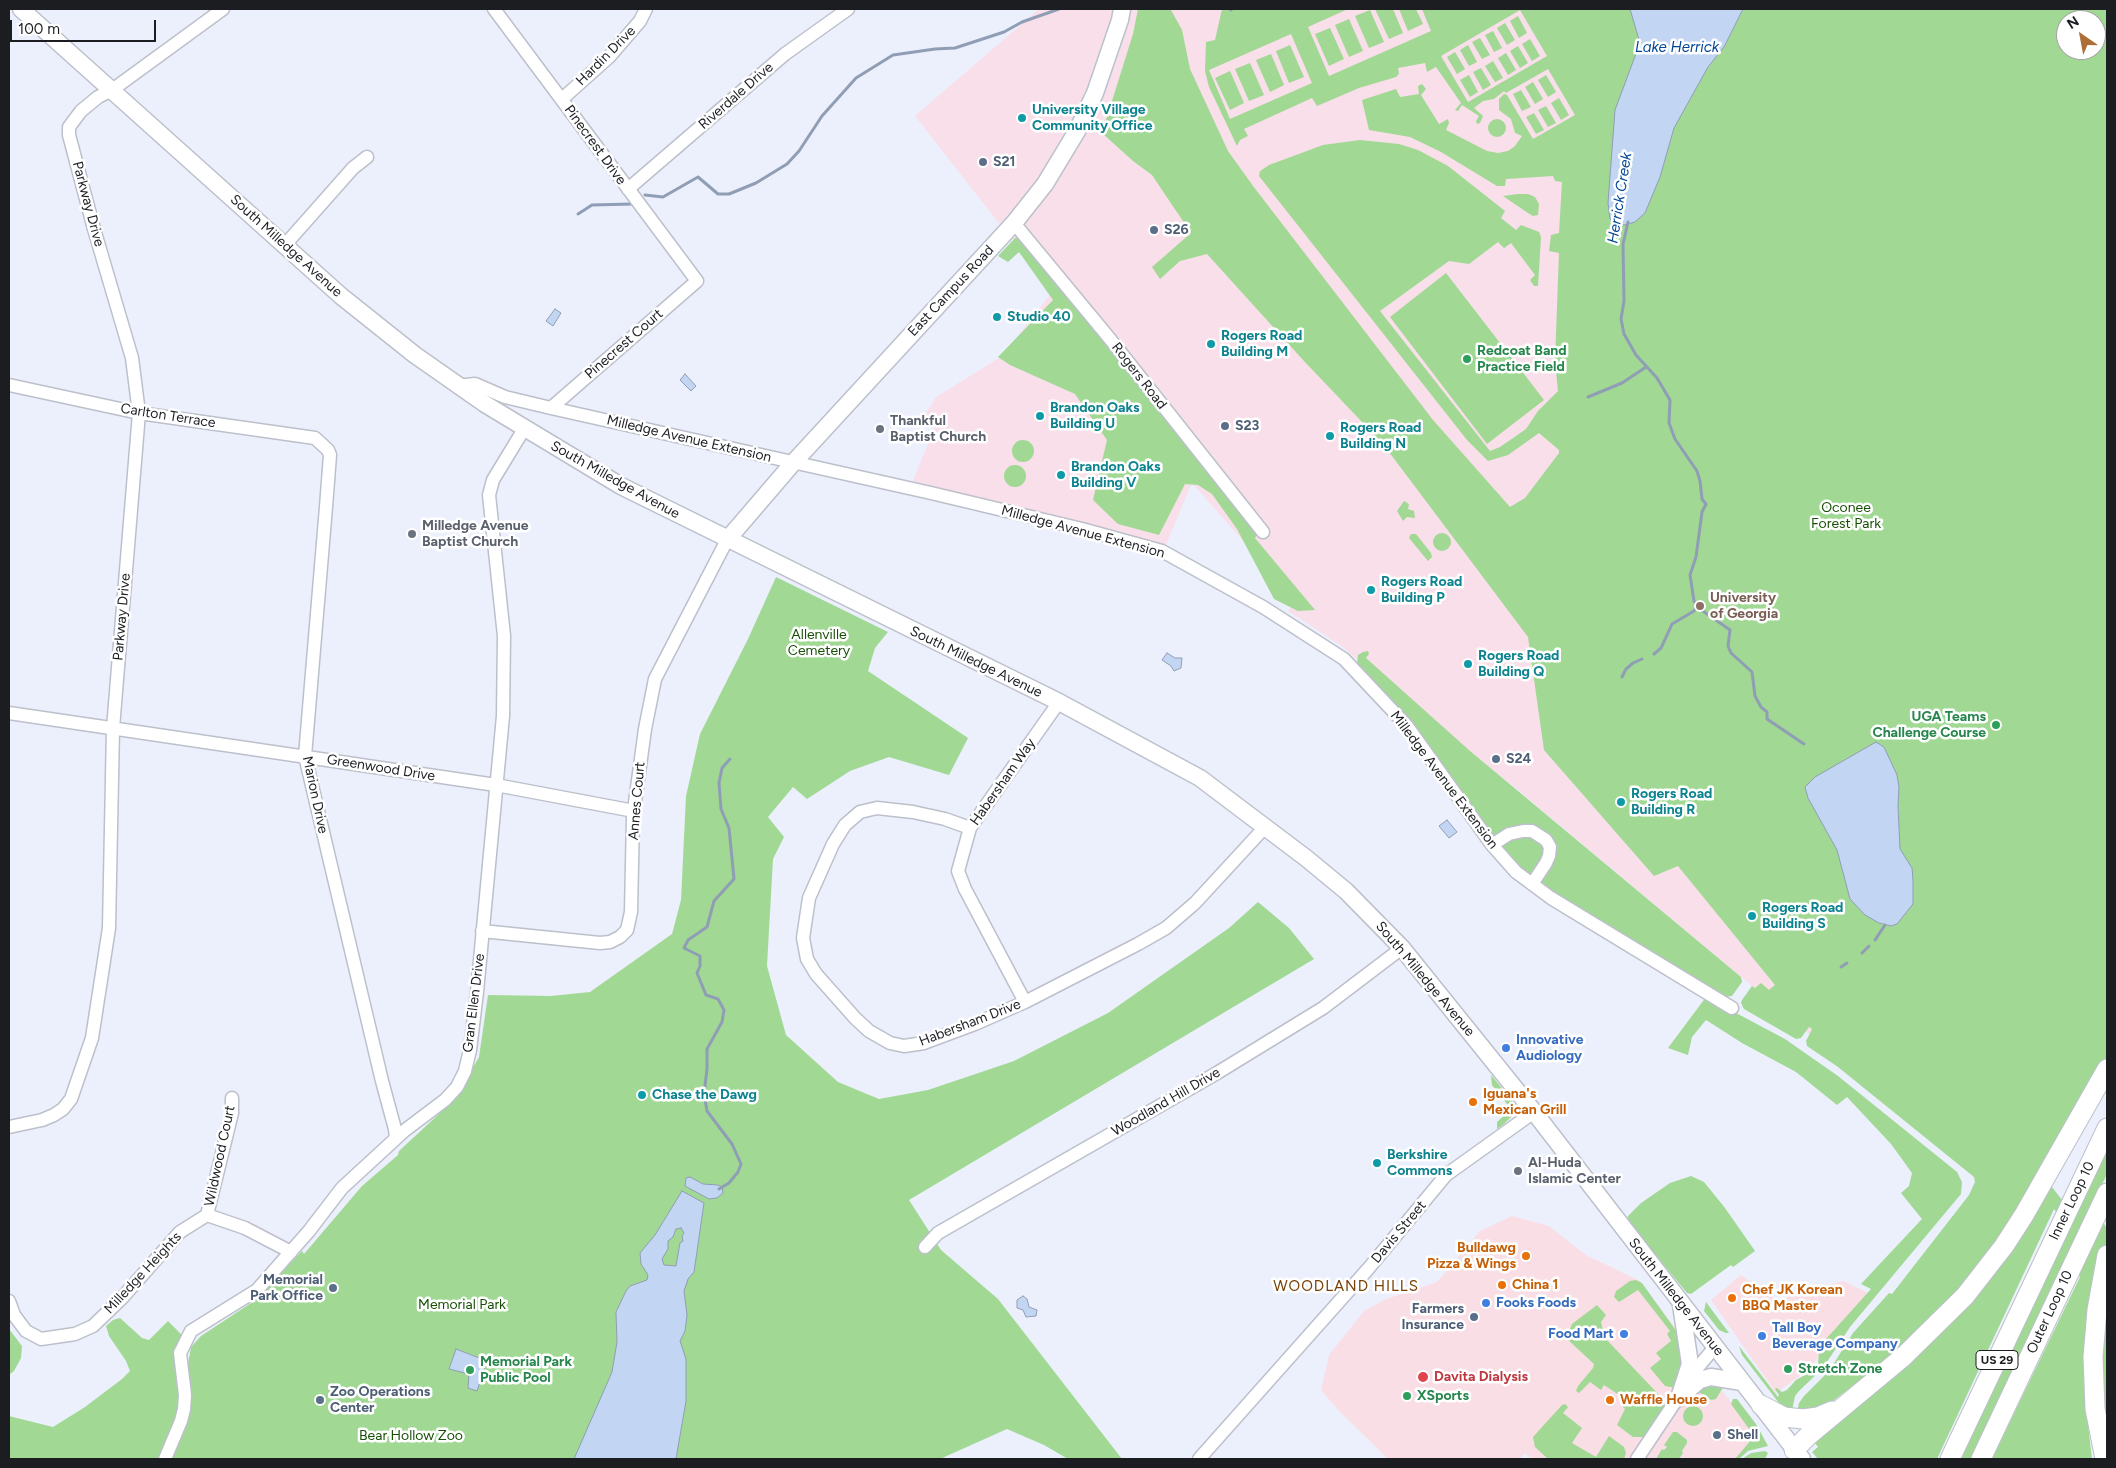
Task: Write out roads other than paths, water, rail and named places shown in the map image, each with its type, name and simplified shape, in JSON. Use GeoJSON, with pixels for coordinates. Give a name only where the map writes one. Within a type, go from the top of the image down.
{"type":"FeatureCollection","features":[{"type":"Feature","properties":{"kind":"highway"},"geometry":{"type":"LineString","coordinates":[[1794,1456],[1846,1404],[1903,1357],[1965,1296],[2004,1246],[2024,1215],[2107,1068]]}},
{"type":"Feature","properties":{"kind":"highway","name":"Inner Loop 10"},"geometry":{"type":"LineString","coordinates":[[1950,1459],[2107,1128]]}},
{"type":"Feature","properties":{"kind":"highway","name":"Outer Loop 10"},"geometry":{"type":"LineString","coordinates":[[1981,1459],[2104,1200]]}},
{"type":"Feature","properties":{"kind":"highway"},"geometry":{"type":"LineString","coordinates":[[2104,1459],[2093,1390],[2093,1357],[2097,1310],[2107,1255]]}},
{"type":"Feature","properties":{"kind":"highway"},"geometry":{"type":"LineString","coordinates":[[1761,1405],[1784,1417],[1804,1419],[1818,1417],[1846,1404]]}},
{"type":"Feature","properties":{"kind":"main road","name":"South Milledge Avenue"},"geometry":{"type":"LineString","coordinates":[[21,9],[284,246],[363,314],[458,386],[524,429],[621,486],[1058,702],[1200,778],[1266,826],[1346,891],[1402,948],[1534,1112],[1761,1405],[1794,1456]]}},
{"type":"Feature","properties":{"kind":"main road","name":"East Campus Road"},"geometry":{"type":"LineString","coordinates":[[727,540],[793,463],[1014,223],[1045,184],[1077,131],[1098,83],[1122,9]]}},
{"type":"Feature","properties":{"kind":"main road"},"geometry":{"type":"LineString","coordinates":[[1679,1398],[1690,1364],[1681,1303]]}},
{"type":"Feature","properties":{"kind":"main road"},"geometry":{"type":"LineString","coordinates":[[1679,1398],[1700,1380],[1711,1377],[1742,1382]]}},
{"type":"Feature","properties":{"kind":"street","name":"Parkway Drive"},"geometry":{"type":"LineString","coordinates":[[9,1127],[42,1120],[63,1109],[74,1091],[92,1038],[109,928],[113,728],[139,413],[132,358],[94,229],[69,136],[69,127],[72,121],[98,97],[112,90],[223,9]]}},
{"type":"Feature","properties":{"kind":"street","name":"Pinecrest Drive"},"geometry":{"type":"LineString","coordinates":[[494,9],[697,281]]}},
{"type":"Feature","properties":{"kind":"street","name":"Hardin Drive"},"geometry":{"type":"LineString","coordinates":[[562,99],[609,57],[640,22],[646,9]]}},
{"type":"Feature","properties":{"kind":"street","name":"Riverdale Drive"},"geometry":{"type":"LineString","coordinates":[[628,189],[785,54],[848,9]]}},
{"type":"Feature","properties":{"kind":"street"},"geometry":{"type":"LineString","coordinates":[[284,246],[353,168],[368,157]]}},
{"type":"Feature","properties":{"kind":"street","name":"Rogers Road"},"geometry":{"type":"LineString","coordinates":[[1014,223],[1104,331],[1263,532]]}},
{"type":"Feature","properties":{"kind":"street","name":"Pinecrest Court"},"geometry":{"type":"LineString","coordinates":[[551,408],[697,281]]}},
{"type":"Feature","properties":{"kind":"street","name":"Milledge Avenue Extension"},"geometry":{"type":"LineString","coordinates":[[458,386],[475,384],[505,397],[1082,529],[1162,551],[1264,607],[1344,659],[1406,726],[1492,845],[1516,872],[1551,898],[1732,1008]]}},
{"type":"Feature","properties":{"kind":"street","name":"Carlton Terrace"},"geometry":{"type":"LineString","coordinates":[[9,386],[139,413],[315,438],[326,446]]}},
{"type":"Feature","properties":{"kind":"street","name":"Gran Ellen Drive"},"geometry":{"type":"LineString","coordinates":[[165,1459],[182,1421],[185,1396],[180,1353],[191,1332],[257,1290],[291,1252],[342,1188],[396,1138],[445,1100],[457,1087],[465,1072],[470,1050],[502,716],[504,656],[490,496],[493,480],[524,429]]}},
{"type":"Feature","properties":{"kind":"street","name":"Marion Drive"},"geometry":{"type":"LineString","coordinates":[[326,446],[330,455],[305,756],[382,1081],[396,1129],[396,1138]]}},
{"type":"Feature","properties":{"kind":"street","name":"Annes Court"},"geometry":{"type":"LineString","coordinates":[[482,931],[600,943],[610,942],[628,930],[631,912],[634,810],[645,729],[655,679],[727,540]]}},
{"type":"Feature","properties":{"kind":"street","name":"Habersham Way"},"geometry":{"type":"LineString","coordinates":[[1025,1002],[965,889],[958,871],[970,828],[1058,702]]}},
{"type":"Feature","properties":{"kind":"street","name":"Greenwood Drive"},"geometry":{"type":"LineString","coordinates":[[9,713],[496,785],[634,810]]}},
{"type":"Feature","properties":{"kind":"street","name":"Habersham Drive"},"geometry":{"type":"LineString","coordinates":[[970,828],[945,818],[913,812],[877,808],[860,812],[845,825],[833,844],[809,898],[804,920],[804,948],[816,974],[869,1031],[890,1043],[904,1046],[924,1042],[975,1024],[1025,1002],[1130,949],[1166,928],[1195,904],[1266,826]]}},
{"type":"Feature","properties":{"kind":"street"},"geometry":{"type":"LineString","coordinates":[[1492,845],[1509,834],[1523,831],[1532,831],[1546,840],[1550,847],[1549,856],[1532,884]]}},
{"type":"Feature","properties":{"kind":"street","name":"Woodland Hill Drive"},"geometry":{"type":"LineString","coordinates":[[925,1247],[938,1233],[1217,1073],[1323,1008],[1402,948]]}},
{"type":"Feature","properties":{"kind":"street","name":"Wildwood Court"},"geometry":{"type":"LineString","coordinates":[[207,1215],[232,1112],[232,1098]]}},
{"type":"Feature","properties":{"kind":"street","name":"Davis Street"},"geometry":{"type":"LineString","coordinates":[[1198,1459],[1368,1269],[1446,1175],[1534,1112]]}},
{"type":"Feature","properties":{"kind":"street"},"geometry":{"type":"LineString","coordinates":[[207,1215],[244,1228],[291,1252]]}},
{"type":"Feature","properties":{"kind":"street","name":"Milledge Heights"},"geometry":{"type":"LineString","coordinates":[[9,1301],[14,1316],[26,1331],[41,1339],[74,1334],[93,1326],[122,1298],[180,1232],[207,1215]]}},
{"type":"Feature","properties":{"kind":"street"},"geometry":{"type":"LineString","coordinates":[[1637,1459],[1699,1366],[1715,1347]]}},
{"type":"Feature","properties":{"kind":"water","name":"Lake Herrick"},"geometry":{"type":"Polygon","coordinates":[[[1630,9],[1743,9],[1724,47],[1708,67],[1674,128],[1660,177],[1645,213],[1635,222],[1624,225],[1610,219],[1608,203],[1615,110],[1640,43],[1630,9]]]}},
{"type":"Feature","properties":{"kind":"water"},"geometry":{"type":"Polygon","coordinates":[[[555,309],[561,313],[553,326],[546,321],[555,309]]]}},
{"type":"Feature","properties":{"kind":"water"},"geometry":{"type":"Polygon","coordinates":[[[685,374],[696,386],[691,391],[680,380],[685,374]]]}},
{"type":"Feature","properties":{"kind":"water"},"geometry":{"type":"Polygon","coordinates":[[[1167,653],[1175,658],[1182,658],[1181,668],[1174,671],[1171,666],[1162,660],[1167,653]]]}},
{"type":"Feature","properties":{"kind":"water"},"geometry":{"type":"Polygon","coordinates":[[[1876,742],[1884,747],[1897,775],[1899,787],[1900,849],[1912,868],[1913,880],[1913,904],[1897,924],[1891,926],[1879,923],[1865,915],[1850,899],[1837,850],[1808,798],[1805,787],[1815,777],[1876,742]]]}},
{"type":"Feature","properties":{"kind":"water"},"geometry":{"type":"Polygon","coordinates":[[[1447,820],[1457,832],[1449,838],[1439,826],[1447,820]]]}},
{"type":"Feature","properties":{"kind":"water"},"geometry":{"type":"Polygon","coordinates":[[[690,1177],[703,1184],[718,1185],[722,1187],[723,1193],[717,1198],[709,1199],[685,1186],[686,1178],[690,1177]]]}},
{"type":"Feature","properties":{"kind":"water"},"geometry":{"type":"Polygon","coordinates":[[[682,1191],[704,1203],[694,1272],[688,1279],[684,1291],[687,1315],[685,1331],[680,1341],[686,1359],[686,1401],[676,1459],[574,1459],[612,1372],[617,1342],[616,1312],[630,1286],[647,1280],[648,1275],[641,1264],[640,1253],[655,1235],[682,1191]],[[681,1228],[676,1229],[673,1237],[668,1241],[668,1249],[662,1259],[664,1265],[676,1266],[680,1243],[683,1241],[682,1236],[684,1233],[681,1228]]]}},
{"type":"Feature","properties":{"kind":"water"},"geometry":{"type":"Polygon","coordinates":[[[1023,1296],[1027,1299],[1029,1307],[1037,1310],[1036,1316],[1026,1317],[1023,1310],[1017,1308],[1017,1300],[1023,1296]]]}},
{"type":"Feature","properties":{"kind":"water","name":"Memorial Park Public Pool"},"geometry":{"type":"Polygon","coordinates":[[[456,1349],[487,1361],[477,1391],[468,1388],[469,1374],[449,1369],[456,1349]]]}},
{"type":"Feature","properties":{"kind":"waterway"},"geometry":{"type":"LineString","coordinates":[[645,195],[663,197],[698,177],[718,194],[729,194],[756,183],[787,164],[799,151],[822,116],[856,78],[893,55],[955,48],[1004,32],[1022,22],[1059,9]]}},
{"type":"Feature","properties":{"kind":"waterway"},"geometry":{"type":"LineString","coordinates":[[578,214],[592,205],[632,204]]}},
{"type":"Feature","properties":{"kind":"waterway","name":"Herrick Creek"},"geometry":{"type":"LineString","coordinates":[[1628,222],[1623,244],[1624,301],[1621,319],[1624,334],[1636,355],[1657,378],[1670,400],[1669,423],[1675,439],[1697,471],[1702,499],[1706,504],[1702,512],[1696,557],[1690,575],[1694,601],[1700,609],[1730,630],[1728,646],[1731,653],[1752,672],[1755,696],[1761,707],[1767,712],[1767,719],[1804,744]]}},
{"type":"Feature","properties":{"kind":"waterway"},"geometry":{"type":"LineString","coordinates":[[1588,397],[1622,383],[1646,367]]}},
{"type":"Feature","properties":{"kind":"waterway"},"geometry":{"type":"LineString","coordinates":[[1654,654],[1661,648],[1672,624],[1694,611],[1697,606]]}},
{"type":"Feature","properties":{"kind":"waterway"},"geometry":{"type":"LineString","coordinates":[[1622,677],[1626,669],[1642,659]]}},
{"type":"Feature","properties":{"kind":"waterway"},"geometry":{"type":"LineString","coordinates":[[719,1189],[729,1183],[738,1172],[741,1164],[732,1144],[707,1111],[704,1094],[707,1049],[722,1022],[724,1010],[718,999],[706,995],[697,973],[700,966],[700,956],[684,948],[688,940],[707,927],[714,901],[734,879],[729,828],[721,809],[719,783],[722,768],[730,759]]}},
{"type":"Feature","properties":{"kind":"waterway"},"geometry":{"type":"LineString","coordinates":[[1875,940],[1885,925]]}},
{"type":"Feature","properties":{"kind":"waterway"},"geometry":{"type":"LineString","coordinates":[[1862,953],[1869,946]]}},
{"type":"Feature","properties":{"kind":"waterway"},"geometry":{"type":"LineString","coordinates":[[1841,967],[1847,963]]}},
{"type":"Feature","properties":{"kind":"place","name":"University Village Community Office"},"geometry":{"type":"Point","coordinates":[1022,118]}},
{"type":"Feature","properties":{"kind":"place","name":"S21"},"geometry":{"type":"Point","coordinates":[983,162]}},
{"type":"Feature","properties":{"kind":"place","name":"S26"},"geometry":{"type":"Point","coordinates":[1154,230]}},
{"type":"Feature","properties":{"kind":"place","name":"Studio 40"},"geometry":{"type":"Point","coordinates":[997,317]}},
{"type":"Feature","properties":{"kind":"place","name":"Rogers Road Building M"},"geometry":{"type":"Point","coordinates":[1211,344]}},
{"type":"Feature","properties":{"kind":"place","name":"Redcoat Band Practice Field"},"geometry":{"type":"Point","coordinates":[1467,359]}},
{"type":"Feature","properties":{"kind":"place","name":"Brandon Oaks Building U"},"geometry":{"type":"Point","coordinates":[1040,416]}},
{"type":"Feature","properties":{"kind":"place","name":"S23"},"geometry":{"type":"Point","coordinates":[1225,426]}},
{"type":"Feature","properties":{"kind":"place","name":"Thankful Baptist Church"},"geometry":{"type":"Point","coordinates":[880,429]}},
{"type":"Feature","properties":{"kind":"place","name":"Rogers Road Building N"},"geometry":{"type":"Point","coordinates":[1330,436]}},
{"type":"Feature","properties":{"kind":"place","name":"Brandon Oaks Building V"},"geometry":{"type":"Point","coordinates":[1061,475]}},
{"type":"Feature","properties":{"kind":"place","name":"Milledge Avenue Baptist Church"},"geometry":{"type":"Point","coordinates":[412,534]}},
{"type":"Feature","properties":{"kind":"place","name":"Rogers Road Building P"},"geometry":{"type":"Point","coordinates":[1371,590]}},
{"type":"Feature","properties":{"kind":"place","name":"University of Georgia"},"geometry":{"type":"Point","coordinates":[1700,606]}},
{"type":"Feature","properties":{"kind":"place","name":"Rogers Road Building Q"},"geometry":{"type":"Point","coordinates":[1468,664]}},
{"type":"Feature","properties":{"kind":"place","name":"UGA Teams Challenge Course"},"geometry":{"type":"Point","coordinates":[1996,725]}},
{"type":"Feature","properties":{"kind":"place","name":"S24"},"geometry":{"type":"Point","coordinates":[1496,759]}},
{"type":"Feature","properties":{"kind":"place","name":"Rogers Road Building R"},"geometry":{"type":"Point","coordinates":[1621,802]}},
{"type":"Feature","properties":{"kind":"place","name":"Rogers Road Building S"},"geometry":{"type":"Point","coordinates":[1752,916]}},
{"type":"Feature","properties":{"kind":"place","name":"Innovative Audiology"},"geometry":{"type":"Point","coordinates":[1506,1048]}},
{"type":"Feature","properties":{"kind":"place","name":"Chase the Dawg"},"geometry":{"type":"Point","coordinates":[642,1095]}},
{"type":"Feature","properties":{"kind":"place","name":"Iguana's Mexican Grill"},"geometry":{"type":"Point","coordinates":[1473,1102]}},
{"type":"Feature","properties":{"kind":"place","name":"Berkshire Commons"},"geometry":{"type":"Point","coordinates":[1377,1163]}},
{"type":"Feature","properties":{"kind":"place","name":"Al-Huda Islamic Center"},"geometry":{"type":"Point","coordinates":[1518,1171]}},
{"type":"Feature","properties":{"kind":"place","name":"Bulldawg Pizza & Wings"},"geometry":{"type":"Point","coordinates":[1526,1256]}},
{"type":"Feature","properties":{"kind":"place","name":"China 1"},"geometry":{"type":"Point","coordinates":[1502,1285]}},
{"type":"Feature","properties":{"kind":"place","name":"Memorial Park Office"},"geometry":{"type":"Point","coordinates":[333,1288]}},
{"type":"Feature","properties":{"kind":"place","name":"Chef JK Korean BBQ Master"},"geometry":{"type":"Point","coordinates":[1732,1298]}},
{"type":"Feature","properties":{"kind":"place","name":"Fooks Foods"},"geometry":{"type":"Point","coordinates":[1486,1303]}},
{"type":"Feature","properties":{"kind":"place","name":"Farmers Insurance"},"geometry":{"type":"Point","coordinates":[1474,1317]}},
{"type":"Feature","properties":{"kind":"place","name":"Food Mart"},"geometry":{"type":"Point","coordinates":[1624,1334]}},
{"type":"Feature","properties":{"kind":"place","name":"Tall Boy Beverage Company"},"geometry":{"type":"Point","coordinates":[1762,1336]}},
{"type":"Feature","properties":{"kind":"place","name":"Stretch Zone"},"geometry":{"type":"Point","coordinates":[1788,1369]}},
{"type":"Feature","properties":{"kind":"place","name":"Memorial Park Public Pool"},"geometry":{"type":"Point","coordinates":[470,1370]}},
{"type":"Feature","properties":{"kind":"place","name":"Davita Dialysis"},"geometry":{"type":"Point","coordinates":[1423,1377]}},
{"type":"Feature","properties":{"kind":"place","name":"XSports"},"geometry":{"type":"Point","coordinates":[1407,1396]}},
{"type":"Feature","properties":{"kind":"place","name":"Zoo Operations Center"},"geometry":{"type":"Point","coordinates":[320,1400]}},
{"type":"Feature","properties":{"kind":"place","name":"Waffle House"},"geometry":{"type":"Point","coordinates":[1610,1400]}},
{"type":"Feature","properties":{"kind":"place","name":"Shell"},"geometry":{"type":"Point","coordinates":[1717,1435]}},
{"type":"Feature","properties":{"kind":"district","name":"WOODLAND HILLS"},"geometry":{"type":"Point","coordinates":[1346,1287]}},
{"type":"Feature","properties":{"kind":"park label","name":"Oconee Forest Park"},"geometry":{"type":"Point","coordinates":[1846,516]}},
{"type":"Feature","properties":{"kind":"park label","name":"Allenville Cemetery"},"geometry":{"type":"Point","coordinates":[819,644]}},
{"type":"Feature","properties":{"kind":"park label","name":"Memorial Park"},"geometry":{"type":"Point","coordinates":[462,1305]}},
{"type":"Feature","properties":{"kind":"park label","name":"Bear Hollow Zoo"},"geometry":{"type":"Point","coordinates":[411,1436]}}]}
